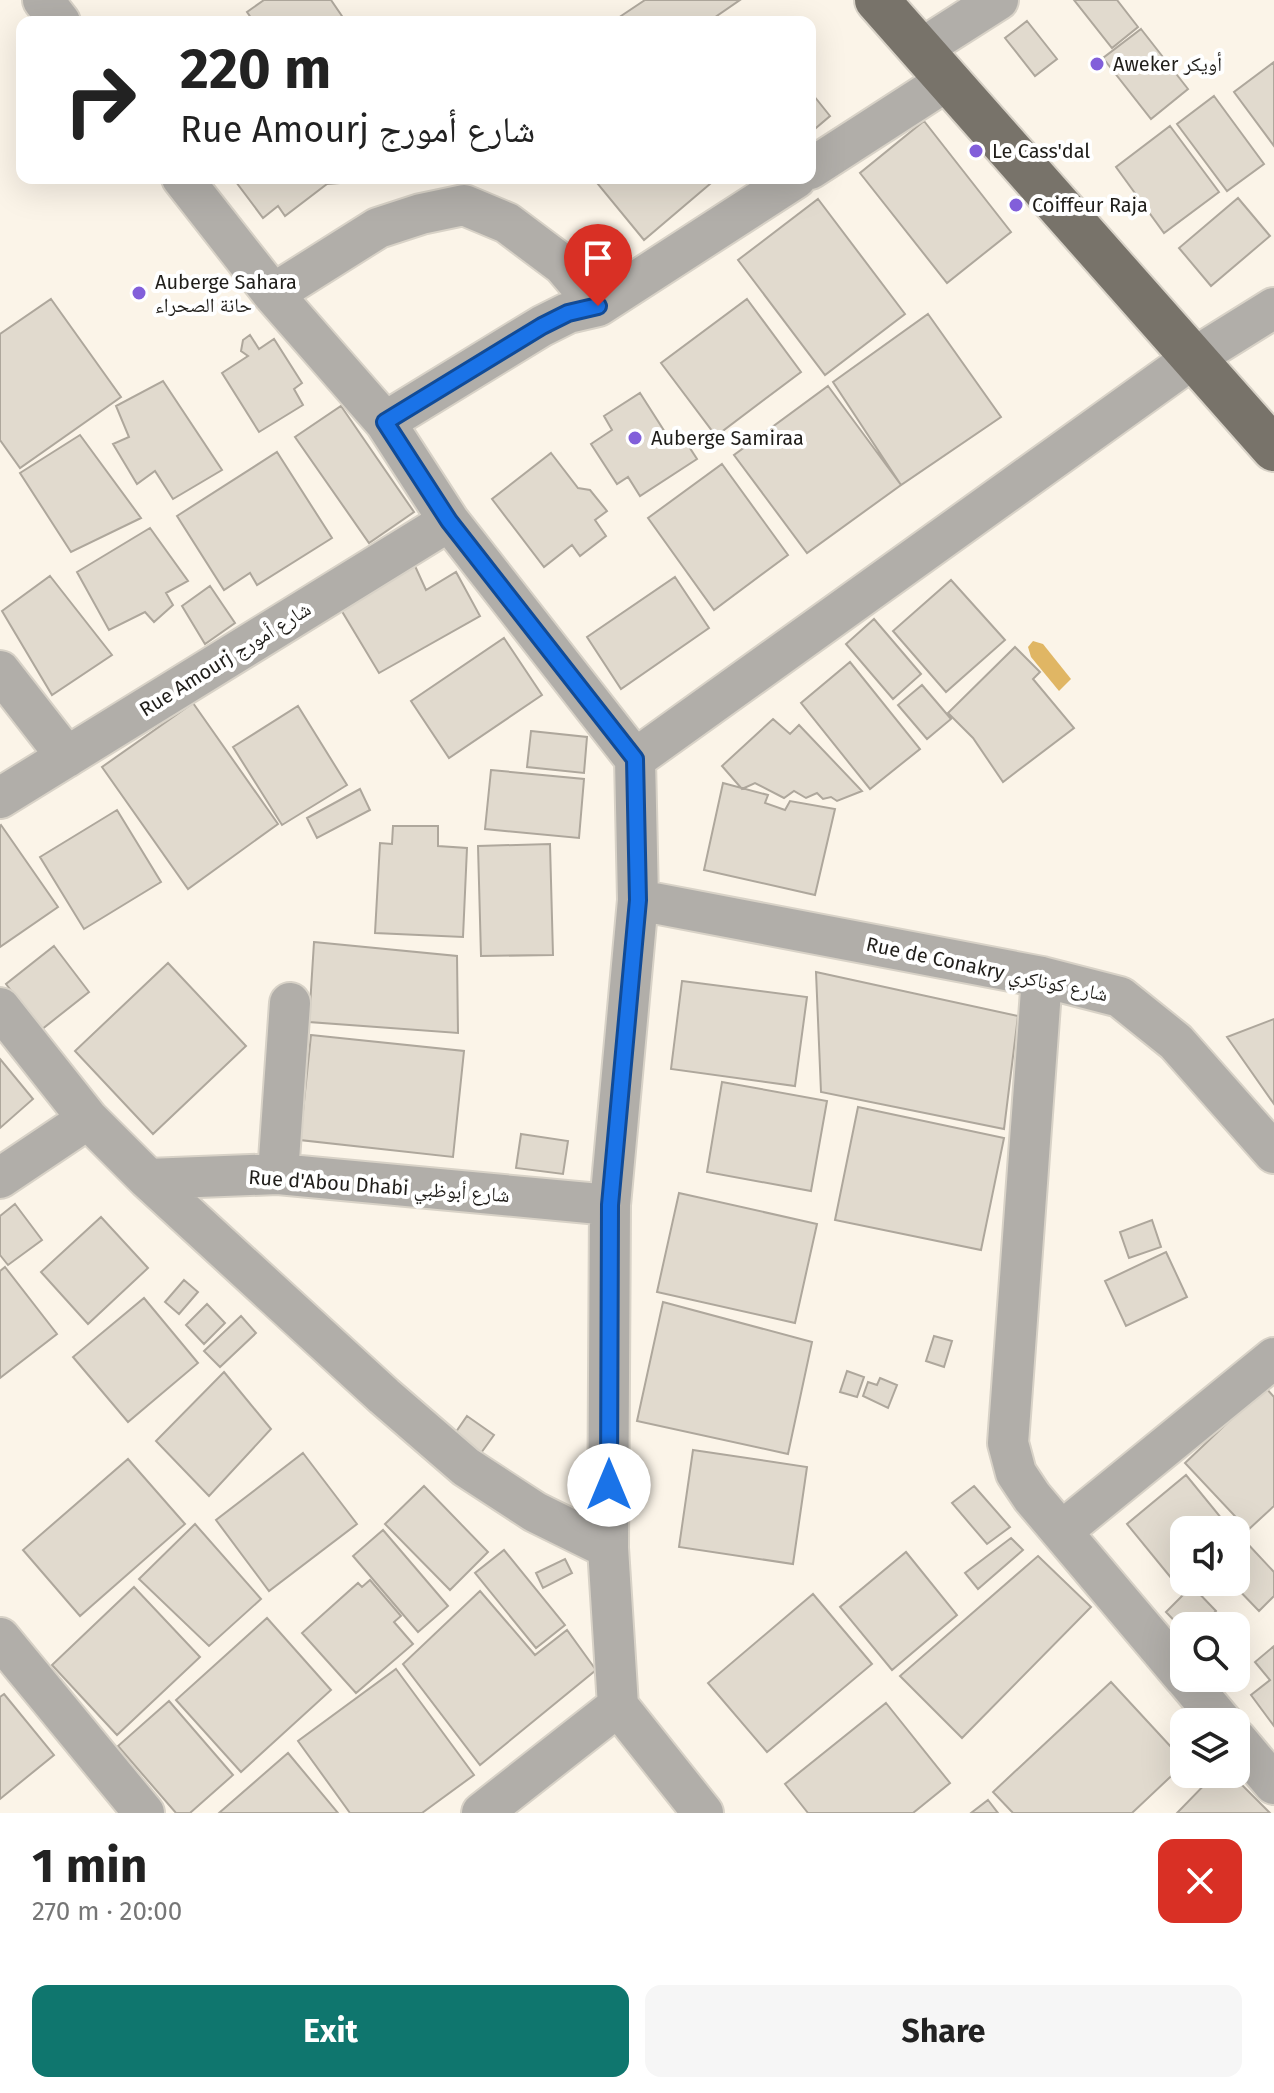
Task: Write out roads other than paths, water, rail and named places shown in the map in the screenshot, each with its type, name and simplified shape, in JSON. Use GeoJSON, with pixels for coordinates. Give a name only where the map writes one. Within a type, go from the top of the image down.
{"type":"FeatureCollection","features":[{"type":"Feature","properties":{"kind":"main road"},"geometry":{"type":"LineString","coordinates":[[877,0],[1274,449]]}},
{"type":"Feature","properties":{"kind":"street"},"geometry":{"type":"LineString","coordinates":[[43,0],[55,16]]}},
{"type":"Feature","properties":{"kind":"street"},"geometry":{"type":"LineString","coordinates":[[816,164],[934,65],[998,0]]}},
{"type":"Feature","properties":{"kind":"street"},"geometry":{"type":"LineString","coordinates":[[187,184],[273,294],[385,422],[449,521],[635,759],[638,900],[610,1205],[608,1548],[618,1706],[703,1813]]}},
{"type":"Feature","properties":{"kind":"street"},"geometry":{"type":"LineString","coordinates":[[385,422],[542,326],[568,313],[598,306],[787,184]]}},
{"type":"Feature","properties":{"kind":"street"},"geometry":{"type":"LineString","coordinates":[[273,294],[378,228],[421,214],[464,205],[507,223],[563,265],[598,306]]}},
{"type":"Feature","properties":{"kind":"street"},"geometry":{"type":"LineString","coordinates":[[635,759],[1192,359],[1274,308]]}},
{"type":"Feature","properties":{"kind":"street","name":"Rue Amourj شارع أمورج"},"geometry":{"type":"LineString","coordinates":[[0,798],[449,521]]}},
{"type":"Feature","properties":{"kind":"street"},"geometry":{"type":"LineString","coordinates":[[0,671],[67,757]]}},
{"type":"Feature","properties":{"kind":"street","name":"Rue de Conakry شارع كوناكري"},"geometry":{"type":"LineString","coordinates":[[638,900],[1042,977],[1120,997],[1176,1042],[1274,1153]]}},
{"type":"Feature","properties":{"kind":"street"},"geometry":{"type":"LineString","coordinates":[[1042,977],[1008,1443],[1016,1473],[1032,1497],[1170,1661]]}},
{"type":"Feature","properties":{"kind":"street"},"geometry":{"type":"LineString","coordinates":[[278,1174],[290,1003]]}},
{"type":"Feature","properties":{"kind":"street"},"geometry":{"type":"LineString","coordinates":[[0,1008],[88,1119],[148,1179],[384,1396],[466,1467],[535,1512],[608,1548]]}},
{"type":"Feature","properties":{"kind":"street"},"geometry":{"type":"LineString","coordinates":[[0,1178],[88,1119]]}},
{"type":"Feature","properties":{"kind":"street","name":"Rue d'Abou Dhabi شارع أبوظبي"},"geometry":{"type":"LineString","coordinates":[[148,1179],[278,1174],[610,1205]]}},
{"type":"Feature","properties":{"kind":"street"},"geometry":{"type":"LineString","coordinates":[[1062,1531],[1274,1358]]}},
{"type":"Feature","properties":{"kind":"street"},"geometry":{"type":"LineString","coordinates":[[1,1640],[144,1813]]}},
{"type":"Feature","properties":{"kind":"street"},"geometry":{"type":"LineString","coordinates":[[1196,1692],[1210,1708]]}},
{"type":"Feature","properties":{"kind":"street"},"geometry":{"type":"LineString","coordinates":[[482,1813],[618,1706]]}},
{"type":"Feature","properties":{"kind":"street"},"geometry":{"type":"LineString","coordinates":[[1250,1756],[1274,1784]]}},
{"type":"Feature","properties":{"kind":"place","name":"Aweker أويكر"},"geometry":{"type":"Point","coordinates":[1097,64]}},
{"type":"Feature","properties":{"kind":"place","name":"Le Cass'dal"},"geometry":{"type":"Point","coordinates":[976,151]}},
{"type":"Feature","properties":{"kind":"place","name":"Coiffeur Raja"},"geometry":{"type":"Point","coordinates":[1016,205]}},
{"type":"Feature","properties":{"kind":"place","name":"Auberge Sahara حانة الصحراء"},"geometry":{"type":"Point","coordinates":[139,293]}},
{"type":"Feature","properties":{"kind":"place","name":"Auberge Samiraa"},"geometry":{"type":"Point","coordinates":[635,438]}}]}
